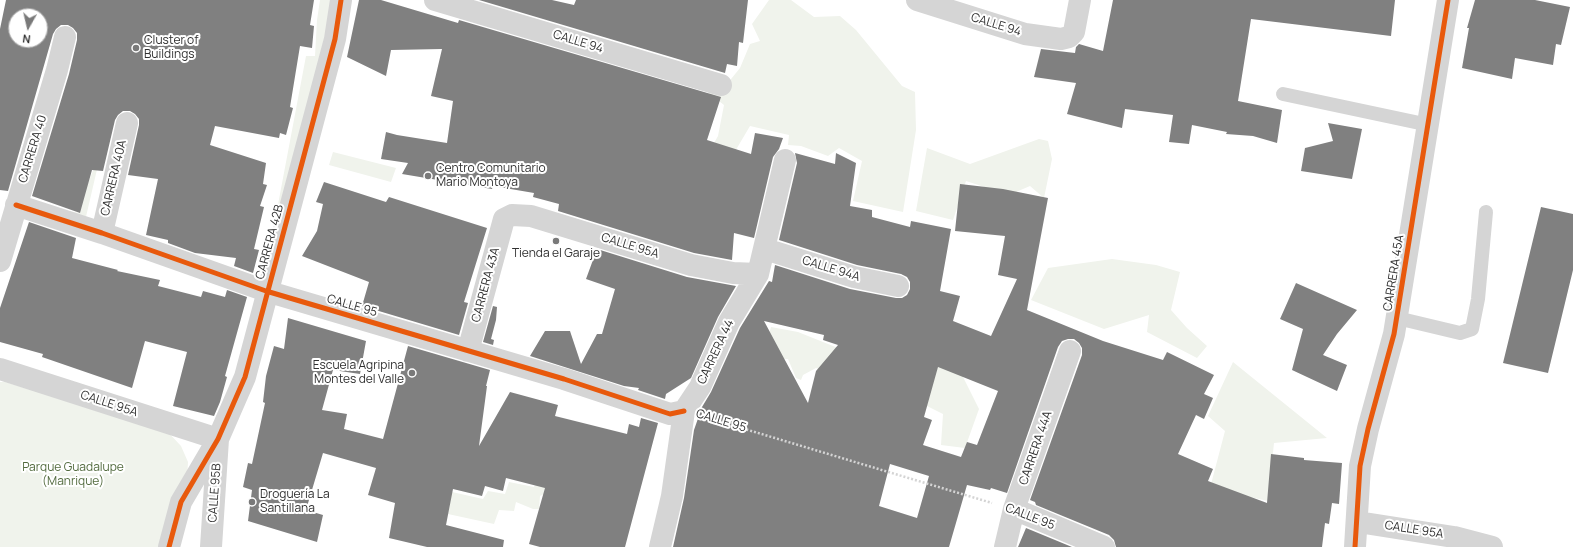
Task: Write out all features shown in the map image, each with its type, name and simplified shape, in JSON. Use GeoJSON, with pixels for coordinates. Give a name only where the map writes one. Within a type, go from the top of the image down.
{"type":"FeatureCollection","features":[{"type":"Feature","properties":{"kind":"street","name":"CARRERA 42B"},"geometry":{"type":"LineString","coordinates":[[169,547],[181,502],[218,439],[245,378],[266,291],[335,38],[341,0]]}},
{"type":"Feature","properties":{"kind":"street","name":"CALLE 94"},"geometry":{"type":"LineString","coordinates":[[434,0],[721,85]]}},
{"type":"Feature","properties":{"kind":"street","name":"CALLE 94"},"geometry":{"type":"LineString","coordinates":[[917,0],[1025,34],[1060,39],[1069,37],[1074,32],[1080,0]]}},
{"type":"Feature","properties":{"kind":"street","name":"CARRERA 45A"},"geometry":{"type":"LineString","coordinates":[[1355,547],[1358,522],[1360,466],[1368,429],[1394,334],[1448,0]]}},
{"type":"Feature","properties":{"kind":"street","name":"CARRERA 40"},"geometry":{"type":"LineString","coordinates":[[0,261],[57,70],[65,37]]}},
{"type":"Feature","properties":{"kind":"street","name":"CARRERA 40A"},"geometry":{"type":"LineString","coordinates":[[102,232],[127,123]]}},
{"type":"Feature","properties":{"kind":"street","name":"CARRERA 44"},"geometry":{"type":"LineString","coordinates":[[660,547],[672,496],[684,410],[700,387],[729,322],[758,274],[785,160]]}},
{"type":"Feature","properties":{"kind":"street","name":"CALLE 95"},"geometry":{"type":"LineString","coordinates":[[16,205],[102,232],[266,291],[564,379],[670,414],[684,410]]}},
{"type":"Feature","properties":{"kind":"street","name":"CALLE 95A"},"geometry":{"type":"LineString","coordinates":[[504,219],[512,215],[531,216],[691,265],[733,273],[758,274]]}},
{"type":"Feature","properties":{"kind":"street","name":"CARRERA 43A"},"geometry":{"type":"LineString","coordinates":[[468,351],[504,219]]}},
{"type":"Feature","properties":{"kind":"street","name":"CALLE 94A"},"geometry":{"type":"LineString","coordinates":[[765,249],[854,277],[898,286]]}},
{"type":"Feature","properties":{"kind":"street","name":"CARRERA 44A"},"geometry":{"type":"LineString","coordinates":[[1005,547],[1014,509],[1070,350]]}},
{"type":"Feature","properties":{"kind":"street","name":"CALLE 95A"},"geometry":{"type":"LineString","coordinates":[[0,369],[218,439]]}},
{"type":"Feature","properties":{"kind":"street","name":"CALLE 95B"},"geometry":{"type":"LineString","coordinates":[[211,547],[218,439]]}},
{"type":"Feature","properties":{"kind":"street","name":"CALLE 95"},"geometry":{"type":"LineString","coordinates":[[1014,509],[1104,547]]}},
{"type":"Feature","properties":{"kind":"street","name":"CALLE 95A"},"geometry":{"type":"LineString","coordinates":[[1358,522],[1454,537],[1492,547]]}},
{"type":"Feature","properties":{"kind":"lane"},"geometry":{"type":"LineString","coordinates":[[1283,94],[1429,125]]}},
{"type":"Feature","properties":{"kind":"lane"},"geometry":{"type":"LineString","coordinates":[[1397,318],[1460,333],[1472,329],[1478,299],[1486,212]]}},
{"type":"Feature","properties":{"kind":"green space"},"geometry":{"type":"Polygon","coordinates":[[[320,0],[334,0],[267,263],[306,56],[315,56],[317,20],[320,0]]]}},
{"type":"Feature","properties":{"kind":"green space"},"geometry":{"type":"Polygon","coordinates":[[[769,0],[791,0],[814,17],[840,16],[856,30],[902,86],[915,92],[916,130],[903,212],[853,201],[862,161],[839,148],[828,156],[801,146],[788,145],[789,135],[750,126],[724,170],[694,178],[718,136],[724,105],[706,91],[727,84],[740,68],[750,44],[760,41],[752,24],[769,0]]]}},
{"type":"Feature","properties":{"kind":"green space"},"geometry":{"type":"Polygon","coordinates":[[[1039,139],[1048,141],[1052,159],[1044,198],[1030,186],[1009,195],[966,181],[953,220],[916,211],[927,148],[970,164],[1039,139]]]}},
{"type":"Feature","properties":{"kind":"green space"},"geometry":{"type":"Polygon","coordinates":[[[102,148],[85,221],[55,209],[80,213],[84,193],[102,148]]]}},
{"type":"Feature","properties":{"kind":"green space"},"geometry":{"type":"Polygon","coordinates":[[[333,152],[396,168],[391,182],[329,165],[333,152]]]}},
{"type":"Feature","properties":{"kind":"green space"},"geometry":{"type":"Polygon","coordinates":[[[1112,259],[1156,265],[1180,272],[1171,310],[1187,328],[1207,346],[1197,358],[1147,332],[1149,315],[1104,329],[1031,300],[1048,268],[1112,259]]]}},
{"type":"Feature","properties":{"kind":"green space"},"geometry":{"type":"Polygon","coordinates":[[[771,327],[798,332],[843,350],[826,372],[816,368],[803,375],[801,380],[796,378],[788,359],[774,359],[764,351],[771,327]]]}},
{"type":"Feature","properties":{"kind":"green space"},"geometry":{"type":"Polygon","coordinates":[[[1233,362],[1327,438],[1274,443],[1268,501],[1210,488],[1225,431],[1208,416],[1233,362]]]}},
{"type":"Feature","properties":{"kind":"green space"},"geometry":{"type":"Polygon","coordinates":[[[925,363],[960,371],[979,409],[965,448],[941,445],[943,414],[919,402],[925,363]]]}},
{"type":"Feature","properties":{"kind":"green space","name":"Parque Guadalupe (Manrique)"},"geometry":{"type":"Polygon","coordinates":[[[0,382],[5,382],[167,431],[181,446],[188,462],[187,479],[170,547],[0,547],[0,382]]]}},
{"type":"Feature","properties":{"kind":"green space"},"geometry":{"type":"Polygon","coordinates":[[[537,479],[546,483],[544,494],[540,496],[539,509],[533,509],[516,502],[514,511],[499,510],[494,524],[448,514],[452,492],[483,499],[488,491],[505,494],[509,482],[534,487],[537,479]]]}},
{"type":"Feature","properties":{"kind":"building"},"geometry":{"type":"Polygon","coordinates":[[[6,0],[314,0],[310,25],[314,26],[312,48],[300,46],[290,107],[293,108],[286,135],[280,133],[279,138],[215,126],[210,145],[266,163],[263,184],[267,185],[260,206],[264,207],[254,249],[259,250],[253,273],[234,266],[236,258],[195,253],[168,243],[168,240],[146,235],[158,179],[128,175],[139,125],[139,119],[130,111],[123,111],[115,120],[103,171],[92,170],[80,213],[32,196],[69,74],[77,40],[77,33],[68,25],[61,25],[53,34],[8,191],[0,190],[0,29],[6,0]]]}},
{"type":"Feature","properties":{"kind":"building"},"geometry":{"type":"Polygon","coordinates":[[[359,0],[381,0],[458,23],[459,20],[721,97],[707,140],[751,154],[755,133],[783,138],[779,149],[773,157],[754,238],[734,233],[732,260],[694,253],[558,211],[559,204],[533,197],[534,193],[493,186],[492,189],[402,174],[408,163],[381,159],[386,132],[447,143],[453,101],[431,96],[442,49],[391,50],[386,76],[347,57],[359,0]]]}},
{"type":"Feature","properties":{"kind":"building"},"geometry":{"type":"Polygon","coordinates":[[[479,0],[552,0],[574,5],[576,0],[748,0],[743,43],[739,42],[737,66],[727,64],[725,73],[479,0]]]}},
{"type":"Feature","properties":{"kind":"building"},"geometry":{"type":"Polygon","coordinates":[[[1113,0],[1395,0],[1391,36],[1251,19],[1238,101],[1282,110],[1277,143],[1253,136],[1226,134],[1227,132],[1192,125],[1189,144],[1169,142],[1173,115],[1125,109],[1122,128],[1067,114],[1076,83],[1034,77],[1041,49],[1075,53],[1076,47],[1079,44],[1103,51],[1113,0]]]}},
{"type":"Feature","properties":{"kind":"building"},"geometry":{"type":"Polygon","coordinates":[[[1475,0],[1535,0],[1570,7],[1561,45],[1556,44],[1553,65],[1515,58],[1512,79],[1462,68],[1469,28],[1467,28],[1475,0]]]}},
{"type":"Feature","properties":{"kind":"building"},"geometry":{"type":"Polygon","coordinates":[[[1328,123],[1362,129],[1352,179],[1301,171],[1305,148],[1333,141],[1328,123]]]}},
{"type":"Feature","properties":{"kind":"building"},"geometry":{"type":"Polygon","coordinates":[[[795,153],[835,164],[836,153],[856,163],[850,206],[872,210],[872,217],[910,227],[911,221],[951,229],[940,291],[960,296],[953,321],[991,336],[1017,279],[998,275],[1005,236],[955,231],[960,184],[1003,189],[1048,198],[1027,310],[1103,341],[1163,360],[1167,352],[1214,375],[1204,394],[1213,398],[1204,419],[1196,415],[1178,454],[1213,469],[1208,481],[1267,503],[1271,454],[1304,458],[1304,460],[1342,463],[1339,504],[1332,503],[1329,524],[1325,523],[1322,547],[1116,547],[1114,540],[1109,535],[1036,505],[1035,502],[1030,500],[1082,355],[1082,348],[1079,343],[1074,339],[1068,339],[1062,341],[1058,347],[1007,493],[991,488],[990,490],[967,485],[949,547],[673,547],[684,498],[694,430],[702,407],[711,392],[740,328],[769,281],[772,282],[775,265],[850,289],[896,298],[902,298],[907,295],[910,289],[910,282],[907,277],[901,274],[857,265],[779,240],[797,163],[795,153]],[[764,321],[808,403],[816,371],[838,345],[823,340],[824,335],[764,321]],[[938,367],[924,417],[932,420],[923,445],[961,457],[967,442],[977,445],[998,391],[938,367]],[[890,464],[879,506],[917,518],[929,476],[890,464]]]}},
{"type":"Feature","properties":{"kind":"building"},"geometry":{"type":"Polygon","coordinates":[[[324,182],[386,202],[389,197],[487,228],[464,302],[468,303],[459,335],[362,306],[369,282],[302,256],[317,231],[323,204],[316,202],[324,182]]]}},
{"type":"Feature","properties":{"kind":"building"},"geometry":{"type":"Polygon","coordinates":[[[1541,207],[1573,214],[1573,270],[1548,373],[1503,363],[1541,207]]]}},
{"type":"Feature","properties":{"kind":"building"},"geometry":{"type":"Polygon","coordinates":[[[29,222],[76,238],[72,258],[118,270],[117,271],[160,280],[158,286],[201,297],[203,291],[225,297],[227,290],[247,297],[225,376],[227,377],[220,402],[214,416],[173,406],[187,352],[145,341],[132,388],[42,357],[43,354],[0,342],[0,308],[29,222]]]}},
{"type":"Feature","properties":{"kind":"building"},"geometry":{"type":"Polygon","coordinates":[[[597,249],[687,277],[736,286],[718,317],[691,378],[666,394],[665,399],[638,390],[639,388],[624,386],[530,356],[545,331],[570,331],[581,364],[597,334],[602,334],[615,289],[586,279],[597,249]]]}},
{"type":"Feature","properties":{"kind":"building"},"geometry":{"type":"Polygon","coordinates":[[[1296,283],[1357,310],[1337,334],[1323,355],[1347,365],[1337,391],[1292,370],[1303,329],[1280,319],[1296,283]]]}},
{"type":"Feature","properties":{"kind":"building"},"geometry":{"type":"Polygon","coordinates":[[[493,306],[497,307],[496,320],[491,339],[494,340],[493,345],[483,342],[493,306]]]}},
{"type":"Feature","properties":{"kind":"building"},"geometry":{"type":"Polygon","coordinates":[[[288,318],[366,341],[360,374],[333,370],[322,410],[347,414],[344,429],[383,439],[408,346],[490,370],[486,386],[479,446],[510,392],[558,405],[555,416],[627,434],[629,424],[639,427],[641,418],[658,423],[625,547],[540,547],[529,544],[545,488],[506,478],[503,491],[485,486],[482,496],[453,489],[446,525],[504,540],[503,547],[427,547],[389,538],[395,503],[368,495],[376,468],[323,453],[306,510],[323,515],[317,542],[248,521],[252,490],[243,487],[248,463],[252,464],[265,403],[263,402],[266,376],[274,346],[284,349],[288,318]]]}},
{"type":"Feature","properties":{"kind":"building"},"geometry":{"type":"Polygon","coordinates":[[[1026,528],[1072,547],[1018,547],[1026,528]]]}},
{"type":"Feature","properties":{"kind":"cycle path"},"geometry":{"type":"LineString","coordinates":[[169,547],[181,502],[218,439],[245,377],[335,39],[341,0]]}},
{"type":"Feature","properties":{"kind":"cycle path"},"geometry":{"type":"LineString","coordinates":[[1355,547],[1360,466],[1368,429],[1394,334],[1448,0]]}},
{"type":"Feature","properties":{"kind":"cycle path"},"geometry":{"type":"LineString","coordinates":[[16,205],[102,233],[266,291],[564,379],[670,414],[684,411]]}},
{"type":"Feature","properties":{"kind":"place","name":"Cluster of Buildings"},"geometry":{"type":"Point","coordinates":[136,48]}},
{"type":"Feature","properties":{"kind":"place","name":"Centro Comunitario Mario Montoya"},"geometry":{"type":"Point","coordinates":[428,176]}},
{"type":"Feature","properties":{"kind":"place","name":"Tienda el Garaje"},"geometry":{"type":"Point","coordinates":[556,241]}},
{"type":"Feature","properties":{"kind":"place","name":"Escuela Agripina Montes del Valle"},"geometry":{"type":"Point","coordinates":[412,373]}},
{"type":"Feature","properties":{"kind":"place","name":"Droguería La Santillana"},"geometry":{"type":"Point","coordinates":[252,502]}}]}
